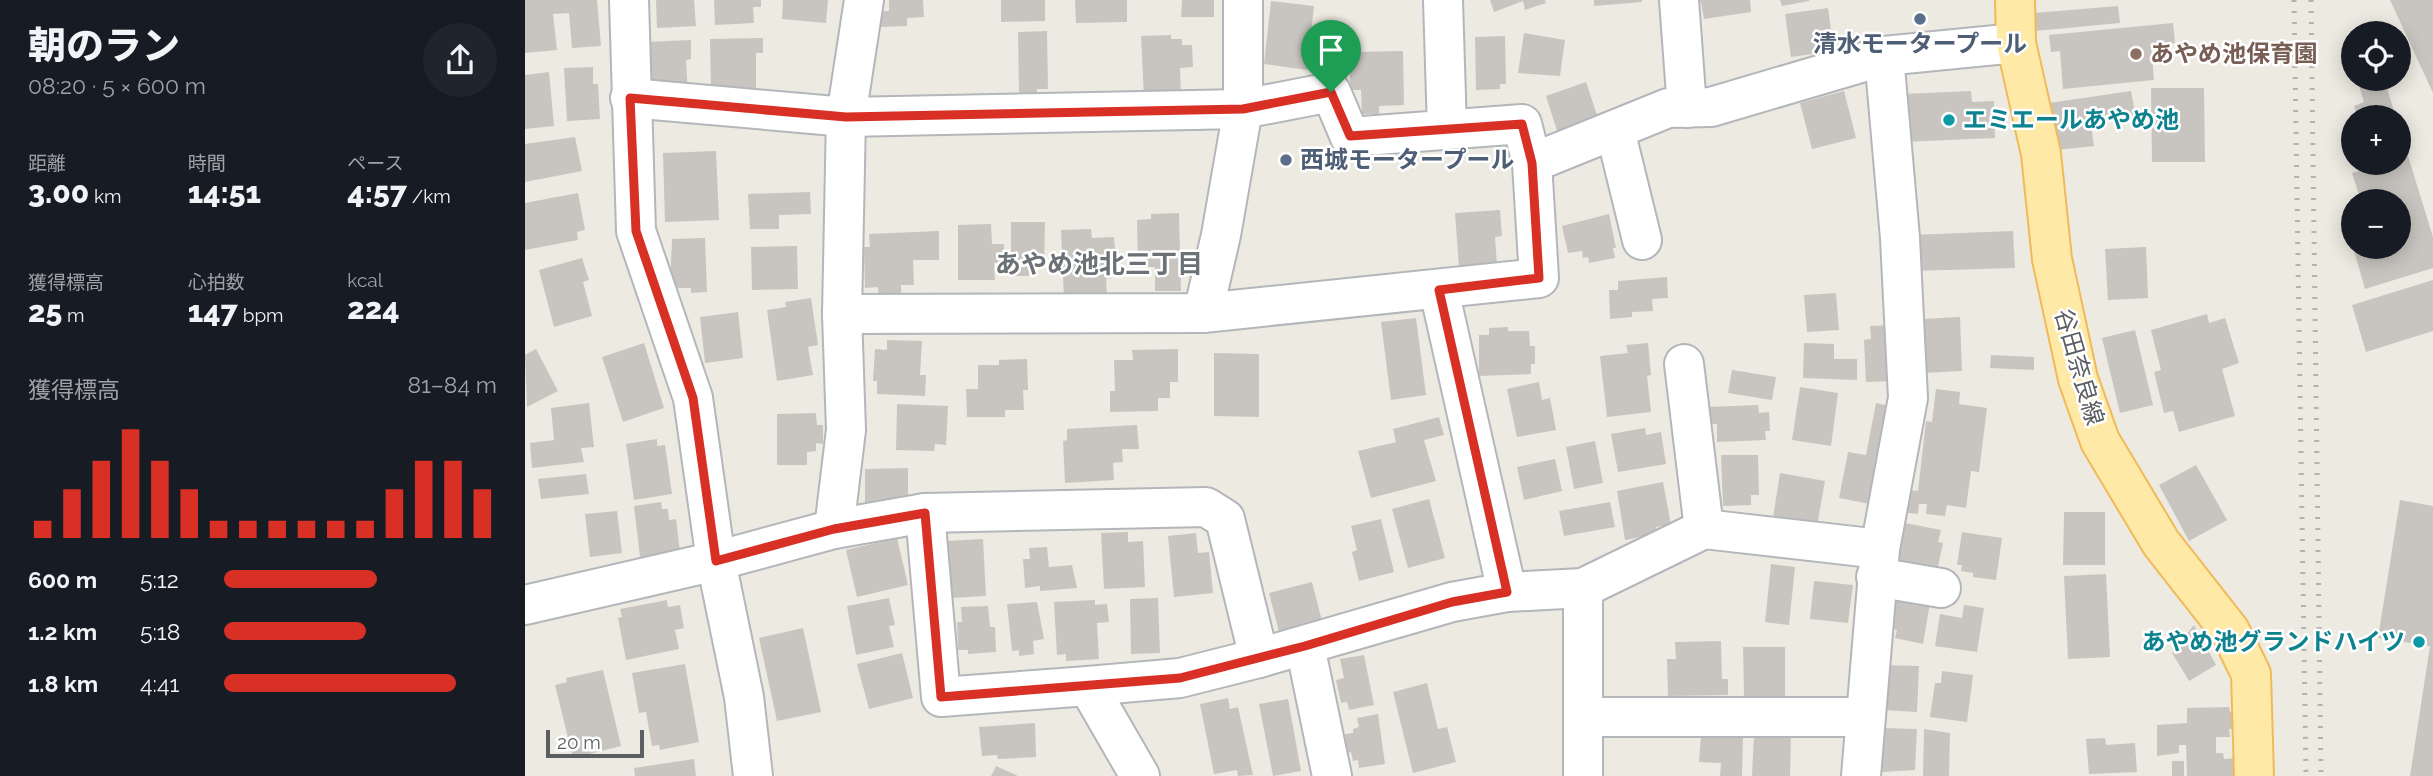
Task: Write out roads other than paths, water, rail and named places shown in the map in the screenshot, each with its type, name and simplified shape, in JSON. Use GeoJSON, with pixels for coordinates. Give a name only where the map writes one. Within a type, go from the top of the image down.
{"type":"FeatureCollection","features":[{"type":"Feature","properties":{"kind":"main road","name":"谷田奈良線"},"geometry":{"type":"LineString","coordinates":[[2015,0],[2016,43],[2041,154],[2052,259],[2078,379],[2101,441],[2114,464],[2161,543],[2230,631],[2251,674],[2253,776]]}},
{"type":"Feature","properties":{"kind":"street"},"geometry":{"type":"LineString","coordinates":[[629,0],[636,231],[693,398],[716,561],[744,697],[753,776]]}},
{"type":"Feature","properties":{"kind":"street"},"geometry":{"type":"LineString","coordinates":[[834,529],[846,430],[842,314],[846,117],[864,0]]}},
{"type":"Feature","properties":{"kind":"street"},"geometry":{"type":"LineString","coordinates":[[1203,313],[1221,235],[1243,109],[1243,0]]}},
{"type":"Feature","properties":{"kind":"street"},"geometry":{"type":"LineString","coordinates":[[1443,0],[1447,130]]}},
{"type":"Feature","properties":{"kind":"street"},"geometry":{"type":"LineString","coordinates":[[1679,0],[1688,108]]}},
{"type":"Feature","properties":{"kind":"street"},"geometry":{"type":"LineString","coordinates":[[1532,163],[1668,108],[1711,107],[1884,56],[2016,43]]}},
{"type":"Feature","properties":{"kind":"street"},"geometry":{"type":"LineString","coordinates":[[1861,776],[1878,563],[1908,398],[1899,238],[1884,56]]}},
{"type":"Feature","properties":{"kind":"street"},"geometry":{"type":"LineString","coordinates":[[630,98],[846,117],[1243,109],[1331,92],[1350,136],[1522,124],[1532,163],[1539,278],[1203,313],[842,314]]}},
{"type":"Feature","properties":{"kind":"street"},"geometry":{"type":"LineString","coordinates":[[1615,130],[1642,240]]}},
{"type":"Feature","properties":{"kind":"street"},"geometry":{"type":"LineString","coordinates":[[1439,290],[1507,592]]}},
{"type":"Feature","properties":{"kind":"street"},"geometry":{"type":"LineString","coordinates":[[1684,364],[1704,529]]}},
{"type":"Feature","properties":{"kind":"street"},"geometry":{"type":"LineString","coordinates":[[525,605],[716,561],[834,529],[925,513],[1206,507],[1224,519],[1259,658]]}},
{"type":"Feature","properties":{"kind":"street"},"geometry":{"type":"LineString","coordinates":[[925,513],[941,697],[1180,678],[1305,646],[1452,602],[1507,592],[1583,588],[1704,529],[1878,563],[1941,588]]}},
{"type":"Feature","properties":{"kind":"street"},"geometry":{"type":"LineString","coordinates":[[1583,588],[1584,776]]}},
{"type":"Feature","properties":{"kind":"street"},"geometry":{"type":"LineString","coordinates":[[1305,646],[1332,776]]}},
{"type":"Feature","properties":{"kind":"street"},"geometry":{"type":"LineString","coordinates":[[1088,686],[1140,776]]}},
{"type":"Feature","properties":{"kind":"street"},"geometry":{"type":"LineString","coordinates":[[1585,717],[1865,717]]}},
{"type":"Feature","properties":{"kind":"railway"},"geometry":{"type":"LineString","coordinates":[[2294,0],[2306,776]]}},
{"type":"Feature","properties":{"kind":"railway"},"geometry":{"type":"LineString","coordinates":[[2311,0],[2321,776]]}},
{"type":"Feature","properties":{"kind":"place","name":"清水モータープール"},"geometry":{"type":"Point","coordinates":[1920,19]}},
{"type":"Feature","properties":{"kind":"place","name":"あやめ池保育園"},"geometry":{"type":"Point","coordinates":[2136,54]}},
{"type":"Feature","properties":{"kind":"place","name":"エミエールあやめ池"},"geometry":{"type":"Point","coordinates":[1949,120]}},
{"type":"Feature","properties":{"kind":"place","name":"西城モータープール"},"geometry":{"type":"Point","coordinates":[1286,160]}},
{"type":"Feature","properties":{"kind":"place","name":"あやめ池グランドハイツ"},"geometry":{"type":"Point","coordinates":[2419,642]}},
{"type":"Feature","properties":{"kind":"district","name":"あやめ池北三丁目"},"geometry":{"type":"Point","coordinates":[1099,264]}}]}
